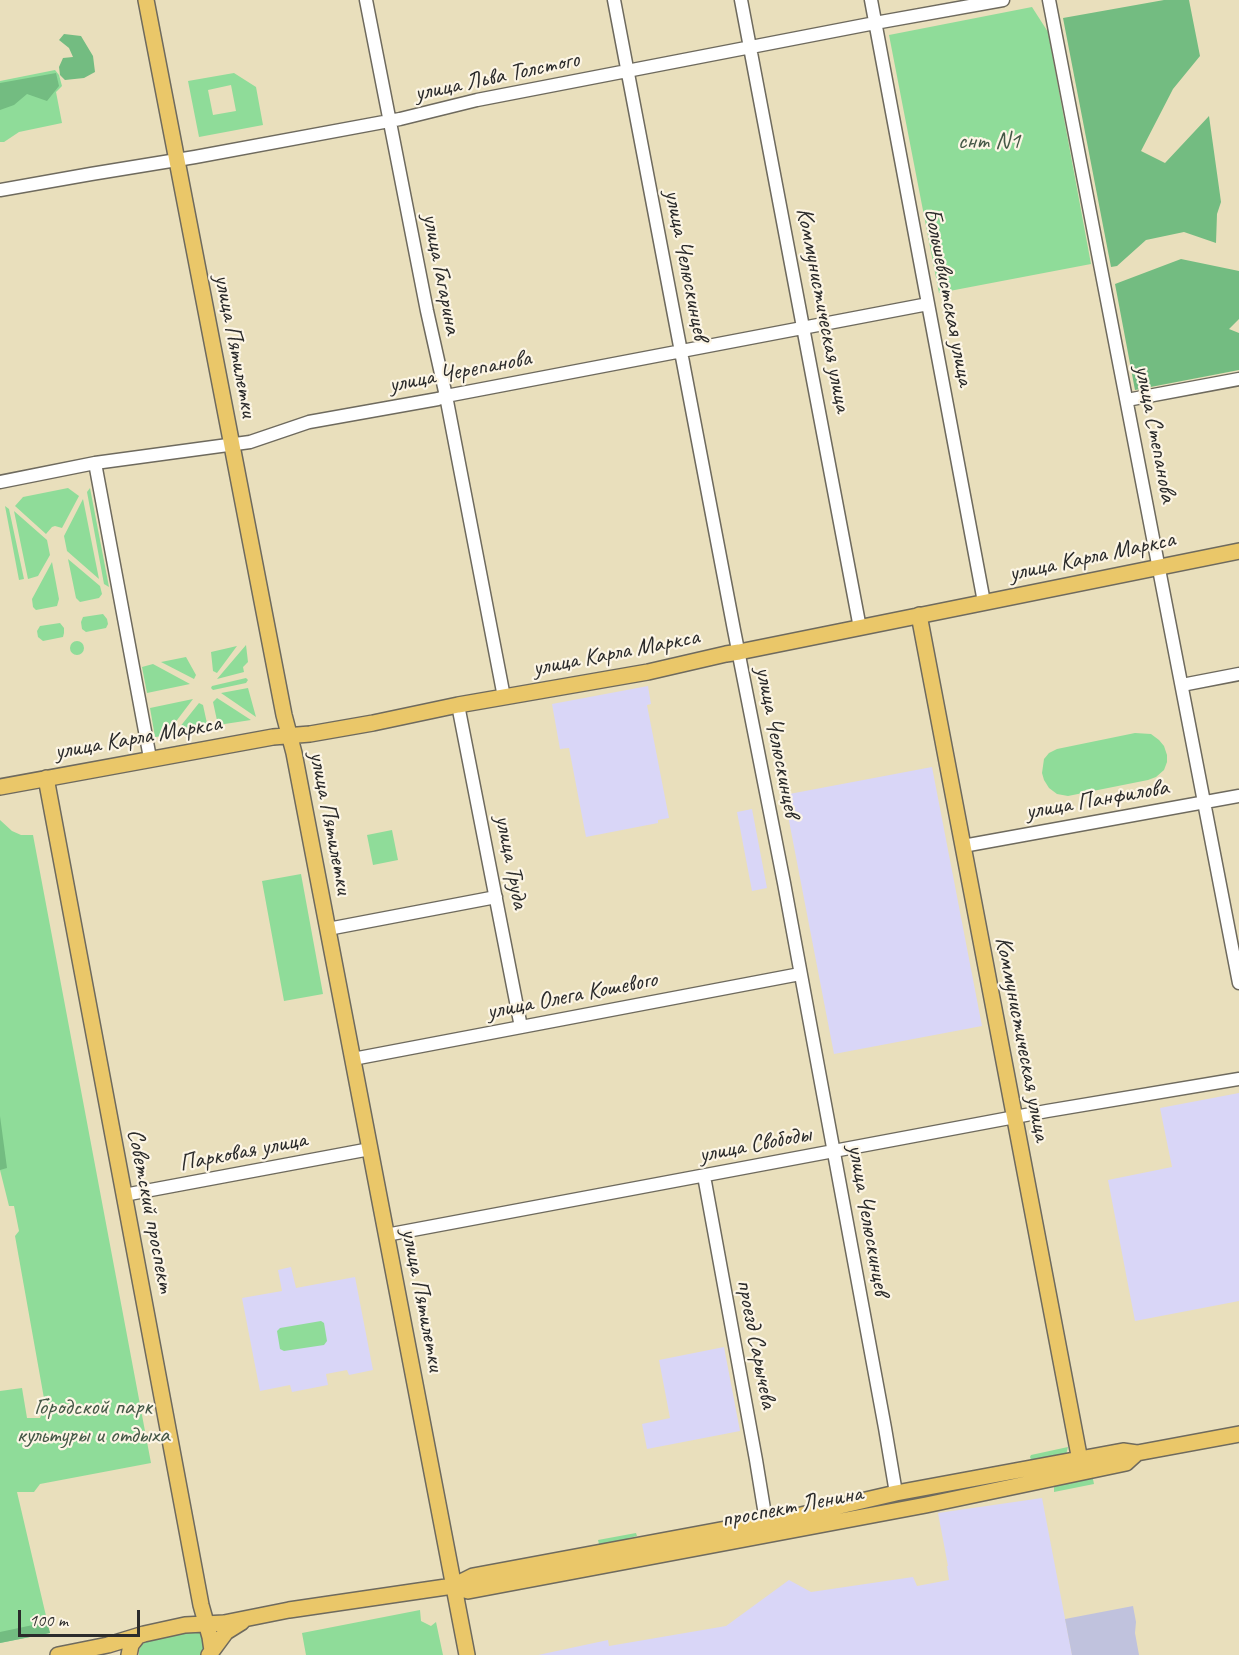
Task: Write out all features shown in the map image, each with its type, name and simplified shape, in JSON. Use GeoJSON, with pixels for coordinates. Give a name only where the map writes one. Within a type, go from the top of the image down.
{"type":"FeatureCollection","features":[{"type":"Feature","properties":{"kind":"main road","name":"улица Пятилетки"},"geometry":{"type":"LineString","coordinates":[[146,0],[231,445],[294,753],[467,1655]]}},
{"type":"Feature","properties":{"kind":"main road","name":"улица Карла Маркса"},"geometry":{"type":"LineString","coordinates":[[0,787],[150,758],[273,737],[310,734],[458,705],[648,672],[726,654],[1239,551]]}},
{"type":"Feature","properties":{"kind":"main road","name":"Коммунистическая улица"},"geometry":{"type":"LineString","coordinates":[[919,615],[1081,1465]]}},
{"type":"Feature","properties":{"kind":"main road","name":"Советский проспект"},"geometry":{"type":"LineString","coordinates":[[46,778],[211,1653]]}},
{"type":"Feature","properties":{"kind":"main road","name":"проспект Ленина"},"geometry":{"type":"LineString","coordinates":[[453,1586],[468,1592],[926,1505],[1081,1465],[1123,1451],[1137,1453],[1239,1434]]}},
{"type":"Feature","properties":{"kind":"main road","name":"проспект Ленина"},"geometry":{"type":"LineString","coordinates":[[58,1655],[185,1625],[224,1623],[289,1610],[453,1586],[473,1576],[801,1515],[896,1493],[1081,1465]]}},
{"type":"Feature","properties":{"kind":"main road","name":"проспект Ленина"},"geometry":{"type":"LineString","coordinates":[[211,1653],[226,1632],[253,1617]]}},
{"type":"Feature","properties":{"kind":"main road"},"geometry":{"type":"LineString","coordinates":[[129,1655],[131,1645],[138,1636]]}},
{"type":"Feature","properties":{"kind":"main road"},"geometry":{"type":"LineString","coordinates":[[108,1645],[115,1647],[124,1655]]}},
{"type":"Feature","properties":{"kind":"street","name":"улица Гагарина"},"geometry":{"type":"LineString","coordinates":[[366,0],[504,697]]}},
{"type":"Feature","properties":{"kind":"street","name":"улица Челюскинцев"},"geometry":{"type":"LineString","coordinates":[[614,0],[834,1151],[896,1493]]}},
{"type":"Feature","properties":{"kind":"street","name":"Коммунистическая улица"},"geometry":{"type":"LineString","coordinates":[[741,0],[860,628]]}},
{"type":"Feature","properties":{"kind":"street","name":"Большевистская улица"},"geometry":{"type":"LineString","coordinates":[[871,0],[984,602]]}},
{"type":"Feature","properties":{"kind":"street","name":"улица Льва Толстого"},"geometry":{"type":"LineString","coordinates":[[0,190],[176,161],[390,121],[477,100],[750,48],[959,4],[1003,0]]}},
{"type":"Feature","properties":{"kind":"street","name":"улица Степанова"},"geometry":{"type":"LineString","coordinates":[[1049,0],[1205,802],[1235,939],[1239,983]]}},
{"type":"Feature","properties":{"kind":"street","name":"улица Черепанова"},"geometry":{"type":"LineString","coordinates":[[1,478],[250,442],[309,422],[928,304]]}},
{"type":"Feature","properties":{"kind":"street"},"geometry":{"type":"LineString","coordinates":[[1127,400],[1239,379]]}},
{"type":"Feature","properties":{"kind":"street"},"geometry":{"type":"LineString","coordinates":[[95,463],[150,758]]}},
{"type":"Feature","properties":{"kind":"street"},"geometry":{"type":"LineString","coordinates":[[1182,685],[1239,674]]}},
{"type":"Feature","properties":{"kind":"street","name":"улица Труда"},"geometry":{"type":"LineString","coordinates":[[458,705],[521,1027]]}},
{"type":"Feature","properties":{"kind":"street","name":"улица Панфилова"},"geometry":{"type":"LineString","coordinates":[[963,846],[1239,796]]}},
{"type":"Feature","properties":{"kind":"street"},"geometry":{"type":"LineString","coordinates":[[328,929],[496,897]]}},
{"type":"Feature","properties":{"kind":"street","name":"улица Олега Кошевого"},"geometry":{"type":"LineString","coordinates":[[352,1059],[800,974]]}},
{"type":"Feature","properties":{"kind":"street","name":"улица Свободы"},"geometry":{"type":"LineString","coordinates":[[386,1235],[1014,1118],[1239,1079]]}},
{"type":"Feature","properties":{"kind":"street","name":"Парковая улица"},"geometry":{"type":"LineString","coordinates":[[124,1195],[370,1149]]}},
{"type":"Feature","properties":{"kind":"street","name":"проезд Сарычева"},"geometry":{"type":"LineString","coordinates":[[704,1176],[766,1521]]}},
{"type":"Feature","properties":{"kind":"shaded area"},"geometry":{"type":"Polygon","coordinates":[[[648,686],[651,704],[647,705],[669,818],[658,820],[658,823],[586,837],[569,748],[560,749],[552,704],[648,686]]]}},
{"type":"Feature","properties":{"kind":"shaded area"},"geometry":{"type":"Polygon","coordinates":[[[932,767],[982,1026],[834,1054],[784,795],[932,767]]]}},
{"type":"Feature","properties":{"kind":"shaded area"},"geometry":{"type":"Polygon","coordinates":[[[752,809],[767,888],[752,891],[737,812],[752,809]]]}},
{"type":"Feature","properties":{"kind":"shaded area"},"geometry":{"type":"Polygon","coordinates":[[[1239,1093],[1239,1301],[1135,1321],[1108,1180],[1172,1167],[1160,1108],[1239,1093]]]}},
{"type":"Feature","properties":{"kind":"shaded area"},"geometry":{"type":"Polygon","coordinates":[[[291,1267],[296,1288],[355,1277],[373,1370],[349,1375],[347,1370],[326,1374],[328,1385],[292,1392],[290,1385],[260,1391],[242,1298],[282,1291],[278,1270],[291,1267]]]}},
{"type":"Feature","properties":{"kind":"shaded area"},"geometry":{"type":"Polygon","coordinates":[[[724,1347],[740,1431],[647,1449],[642,1424],[670,1418],[659,1360],[724,1347]]]}},
{"type":"Feature","properties":{"kind":"shaded area"},"geometry":{"type":"Polygon","coordinates":[[[1042,1498],[1072,1655],[538,1655],[608,1640],[609,1646],[726,1626],[789,1580],[811,1592],[913,1577],[917,1586],[949,1580],[938,1513],[1042,1498]]]}},
{"type":"Feature","properties":{"kind":"shaded area"},"geometry":{"type":"Polygon","coordinates":[[[1133,1606],[1139,1655],[1072,1655],[1065,1619],[1133,1606]]]}},
{"type":"Feature","properties":{"kind":"green space"},"geometry":{"type":"Polygon","coordinates":[[[1164,0],[1189,0],[1200,56],[1173,89],[1141,151],[1165,163],[1209,116],[1221,202],[1217,214],[1216,243],[1184,232],[1146,240],[1117,266],[1111,267],[1063,18],[1164,0]]]}},
{"type":"Feature","properties":{"kind":"green space","name":"снт N1"},"geometry":{"type":"Polygon","coordinates":[[[1032,7],[1048,32],[1091,264],[939,293],[889,35],[1032,7]]]}},
{"type":"Feature","properties":{"kind":"green space"},"geometry":{"type":"Polygon","coordinates":[[[64,34],[81,36],[93,56],[95,72],[84,78],[65,80],[60,75],[59,67],[63,58],[73,57],[69,48],[59,40],[64,34]]]}},
{"type":"Feature","properties":{"kind":"green space"},"geometry":{"type":"Polygon","coordinates":[[[55,70],[62,86],[56,92],[62,123],[19,132],[4,142],[0,142],[0,81],[55,70]]]}},
{"type":"Feature","properties":{"kind":"green space"},"geometry":{"type":"Polygon","coordinates":[[[56,73],[59,86],[47,101],[27,94],[14,105],[0,110],[0,83],[56,73]]]}},
{"type":"Feature","properties":{"kind":"green space"},"geometry":{"type":"Polygon","coordinates":[[[234,73],[256,87],[263,125],[199,137],[188,81],[234,73]],[[231,85],[208,90],[213,115],[236,111],[231,85]]]}},
{"type":"Feature","properties":{"kind":"green space"},"geometry":{"type":"Polygon","coordinates":[[[1181,259],[1239,271],[1239,319],[1229,329],[1239,333],[1239,370],[1135,390],[1115,284],[1181,259]]]}},
{"type":"Feature","properties":{"kind":"green space"},"geometry":{"type":"Polygon","coordinates":[[[68,488],[79,496],[62,528],[52,527],[46,534],[15,506],[23,497],[68,488]]]}},
{"type":"Feature","properties":{"kind":"green space"},"geometry":{"type":"Polygon","coordinates":[[[90,488],[109,587],[104,584],[87,492],[90,488]]]}},
{"type":"Feature","properties":{"kind":"green space"},"geometry":{"type":"Polygon","coordinates":[[[83,499],[99,579],[67,551],[64,536],[83,499]]]}},
{"type":"Feature","properties":{"kind":"green space"},"geometry":{"type":"Polygon","coordinates":[[[5,506],[9,509],[24,579],[19,580],[5,506]]]}},
{"type":"Feature","properties":{"kind":"green space"},"geometry":{"type":"Polygon","coordinates":[[[14,511],[47,540],[50,555],[38,576],[28,579],[14,511]]]}},
{"type":"Feature","properties":{"kind":"green space"},"geometry":{"type":"Polygon","coordinates":[[[68,559],[100,586],[102,594],[99,598],[80,602],[76,598],[68,559]]]}},
{"type":"Feature","properties":{"kind":"green space"},"geometry":{"type":"Polygon","coordinates":[[[52,562],[59,599],[57,606],[36,610],[32,599],[52,562]]]}},
{"type":"Feature","properties":{"kind":"green space"},"geometry":{"type":"Polygon","coordinates":[[[103,614],[107,619],[106,628],[86,632],[82,629],[83,617],[103,614]]]}},
{"type":"Feature","properties":{"kind":"green space"},"geometry":{"type":"Polygon","coordinates":[[[60,623],[64,628],[63,637],[43,641],[38,637],[37,631],[40,626],[60,623]]]}},
{"type":"Feature","properties":{"kind":"green space"},"geometry":{"type":"Polygon","coordinates":[[[77,641],[82,643],[84,648],[82,653],[77,655],[72,653],[70,648],[72,643],[77,641]]]}},
{"type":"Feature","properties":{"kind":"green space"},"geometry":{"type":"Polygon","coordinates":[[[246,645],[248,662],[243,667],[244,672],[217,679],[246,645]]]}},
{"type":"Feature","properties":{"kind":"green space"},"geometry":{"type":"Polygon","coordinates":[[[237,646],[217,673],[213,671],[211,652],[237,646]]]}},
{"type":"Feature","properties":{"kind":"green space"},"geometry":{"type":"Polygon","coordinates":[[[186,657],[196,675],[194,679],[161,662],[186,657]]]}},
{"type":"Feature","properties":{"kind":"green space"},"geometry":{"type":"Polygon","coordinates":[[[153,664],[190,684],[147,693],[142,667],[153,664]]]}},
{"type":"Feature","properties":{"kind":"green space"},"geometry":{"type":"Polygon","coordinates":[[[246,678],[248,680],[246,683],[213,690],[211,688],[212,686],[246,678]]]}},
{"type":"Feature","properties":{"kind":"green space"},"geometry":{"type":"Polygon","coordinates":[[[248,688],[256,717],[221,693],[248,688]]]}},
{"type":"Feature","properties":{"kind":"green space"},"geometry":{"type":"Polygon","coordinates":[[[217,698],[251,720],[218,725],[213,702],[217,698]]]}},
{"type":"Feature","properties":{"kind":"green space"},"geometry":{"type":"Polygon","coordinates":[[[193,699],[165,736],[155,737],[150,708],[193,699]]]}},
{"type":"Feature","properties":{"kind":"green space"},"geometry":{"type":"Polygon","coordinates":[[[199,703],[203,705],[208,728],[175,733],[199,703]]]}},
{"type":"Feature","properties":{"kind":"green space"},"geometry":{"type":"Polygon","coordinates":[[[1135,733],[1151,734],[1164,746],[1167,762],[1164,770],[1156,777],[1068,796],[1057,794],[1044,780],[1042,773],[1044,759],[1049,753],[1057,749],[1135,733]]]}},
{"type":"Feature","properties":{"kind":"green space","name":"Городской парк культуры и отдыха"},"geometry":{"type":"Polygon","coordinates":[[[0,820],[12,831],[21,835],[33,835],[151,1463],[40,1484],[34,1492],[17,1492],[50,1633],[0,1643],[0,1391],[22,1388],[27,1418],[40,1418],[45,1404],[15,1236],[19,1231],[14,1206],[9,1206],[0,1170],[0,820]]]}},
{"type":"Feature","properties":{"kind":"green space"},"geometry":{"type":"Polygon","coordinates":[[[392,830],[398,860],[373,865],[367,835],[392,830]]]}},
{"type":"Feature","properties":{"kind":"green space"},"geometry":{"type":"Polygon","coordinates":[[[301,874],[323,994],[284,1001],[262,881],[301,874]]]}},
{"type":"Feature","properties":{"kind":"green space"},"geometry":{"type":"Polygon","coordinates":[[[0,1116],[7,1168],[0,1170],[0,1116]]]}},
{"type":"Feature","properties":{"kind":"green space"},"geometry":{"type":"Polygon","coordinates":[[[321,1321],[324,1323],[327,1341],[324,1345],[284,1351],[280,1349],[277,1331],[280,1328],[321,1321]]]}},
{"type":"Feature","properties":{"kind":"green space"},"geometry":{"type":"Polygon","coordinates":[[[1068,1447],[1066,1455],[1032,1462],[1030,1457],[1031,1455],[1068,1447]]]}},
{"type":"Feature","properties":{"kind":"green space"},"geometry":{"type":"Polygon","coordinates":[[[1092,1474],[1094,1484],[1054,1492],[1054,1485],[1092,1474]]]}},
{"type":"Feature","properties":{"kind":"green space"},"geometry":{"type":"Polygon","coordinates":[[[636,1533],[637,1536],[629,1538],[623,1544],[600,1547],[598,1540],[636,1533]]]}},
{"type":"Feature","properties":{"kind":"green space"},"geometry":{"type":"Polygon","coordinates":[[[420,1610],[421,1621],[431,1626],[436,1622],[443,1655],[306,1655],[302,1633],[420,1610]]]}},
{"type":"Feature","properties":{"kind":"green space"},"geometry":{"type":"Polygon","coordinates":[[[47,1622],[50,1633],[0,1643],[0,1632],[47,1622]]]}},
{"type":"Feature","properties":{"kind":"green space"},"geometry":{"type":"Polygon","coordinates":[[[197,1631],[206,1639],[204,1655],[139,1655],[139,1650],[147,1640],[197,1631]]]}}]}
